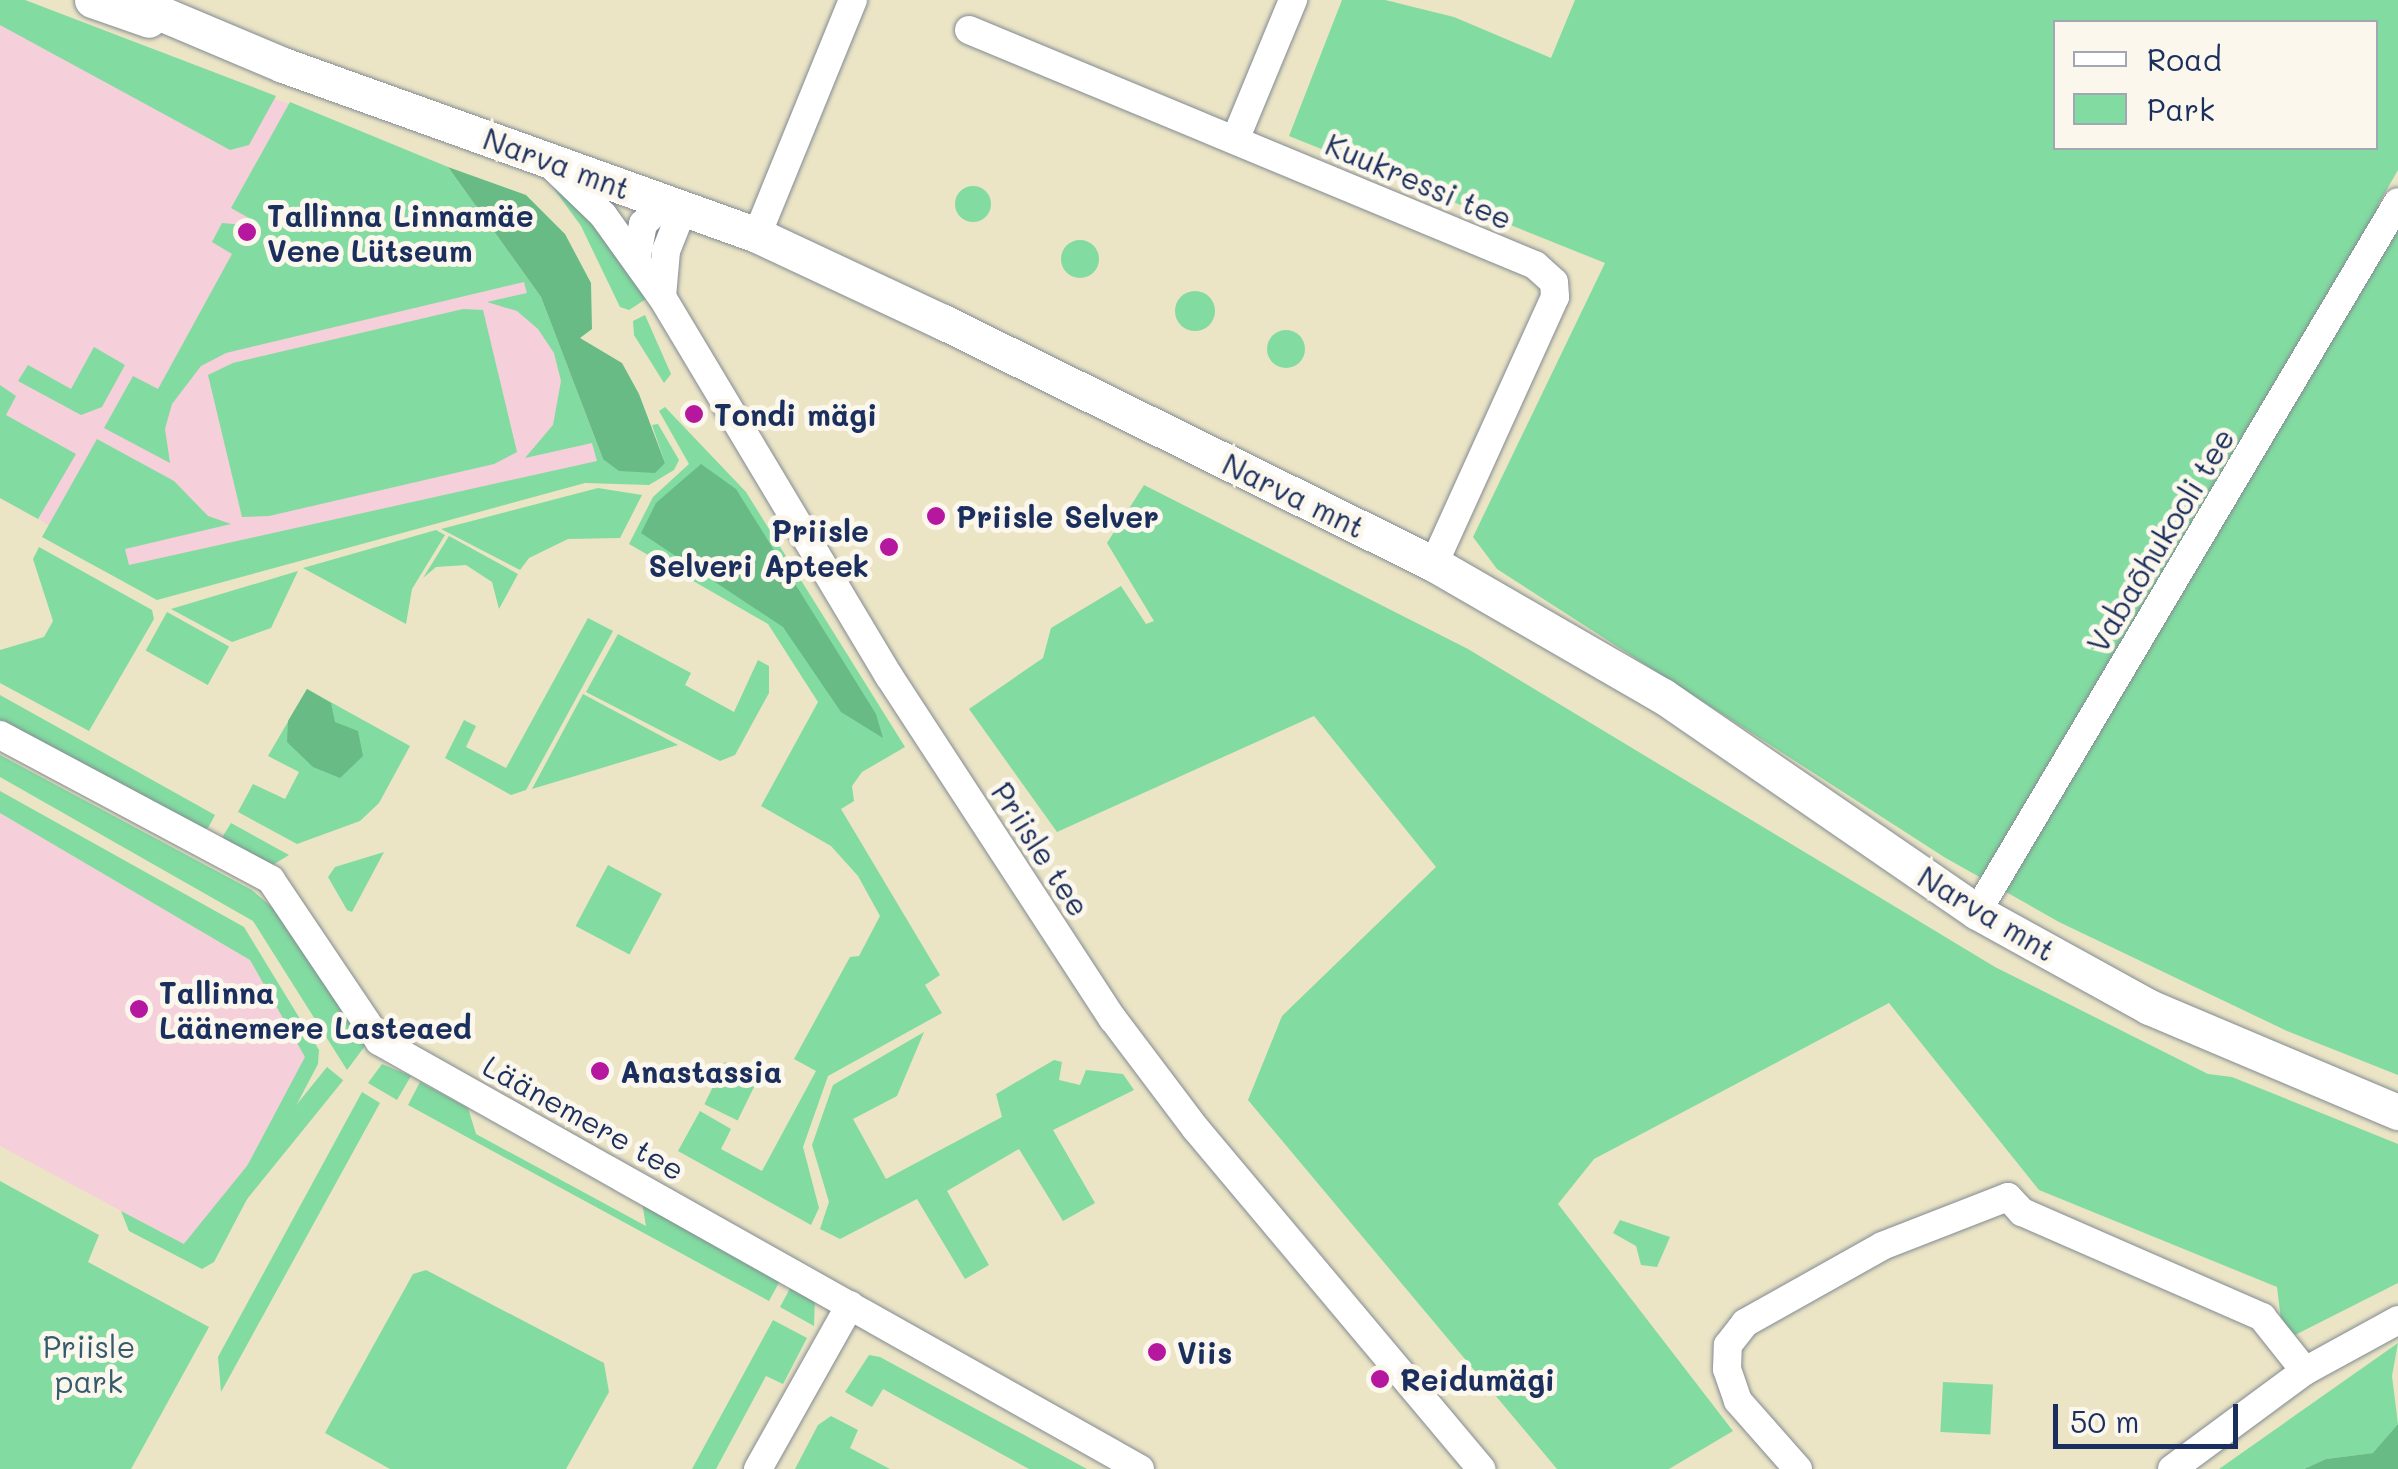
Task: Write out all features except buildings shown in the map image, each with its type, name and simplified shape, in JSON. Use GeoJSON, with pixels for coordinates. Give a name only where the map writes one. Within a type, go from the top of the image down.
{"type":"FeatureCollection","features":[{"type":"Feature","properties":{"kind":"main road"},"geometry":{"type":"LineString","coordinates":[[92,0],[283,64]]}},
{"type":"Feature","properties":{"kind":"main road","name":"Narva mnt"},"geometry":{"type":"LineString","coordinates":[[129,0],[283,64],[757,236],[1434,564],[1662,696],[1978,912],[2149,1007],[2398,1112]]}},
{"type":"Feature","properties":{"kind":"street"},"geometry":{"type":"LineString","coordinates":[[757,236],[853,0]]}},
{"type":"Feature","properties":{"kind":"street"},"geometry":{"type":"LineString","coordinates":[[1235,140],[1293,0]]}},
{"type":"Feature","properties":{"kind":"street","name":"Kuukressi tee"},"geometry":{"type":"LineString","coordinates":[[969,30],[1535,265],[1554,282],[1555,297],[1434,564]]}},
{"type":"Feature","properties":{"kind":"street","name":"Priisle tee"},"geometry":{"type":"LineString","coordinates":[[544,159],[603,215],[662,297],[889,676],[1113,1019],[1196,1129],[1481,1469]]}},
{"type":"Feature","properties":{"kind":"street","name":"Vabaõhukooli tee"},"geometry":{"type":"LineString","coordinates":[[1978,912],[2398,202]]}},
{"type":"Feature","properties":{"kind":"street"},"geometry":{"type":"LineString","coordinates":[[636,260],[643,224],[674,205]]}},
{"type":"Feature","properties":{"kind":"street"},"geometry":{"type":"LineString","coordinates":[[662,297],[663,263],[674,205]]}},
{"type":"Feature","properties":{"kind":"street","name":"Läänemere tee"},"geometry":{"type":"LineString","coordinates":[[0,735],[271,880],[379,1041],[850,1306],[969,1378],[1140,1469]]}},
{"type":"Feature","properties":{"kind":"street"},"geometry":{"type":"LineString","coordinates":[[1798,1469],[1738,1401],[1727,1369],[1728,1345],[1745,1324],[1882,1246],[2008,1198],[2022,1212],[2262,1318],[2306,1371]]}},
{"type":"Feature","properties":{"kind":"street"},"geometry":{"type":"LineString","coordinates":[[758,1469],[850,1306]]}},
{"type":"Feature","properties":{"kind":"street"},"geometry":{"type":"LineString","coordinates":[[2172,1469],[2306,1371],[2398,1320]]}},
{"type":"Feature","properties":{"kind":"shaded area","name":"Tallinna Linnamäe Vene Lütseum"},"geometry":{"type":"Polygon","coordinates":[[[0,0],[25,0],[448,167],[541,297],[603,459],[595,472],[144,578],[0,498],[0,0]]]}},
{"type":"Feature","properties":{"kind":"shaded area","name":"Tallinna Läänemere Lasteaed"},"geometry":{"type":"Polygon","coordinates":[[[0,813],[250,960],[306,1058],[200,1253],[0,1146],[0,813]]]}},
{"type":"Feature","properties":{"kind":"green space"},"geometry":{"type":"Polygon","coordinates":[[[0,0],[25,0],[276,96],[249,145],[230,150],[0,25],[0,0]]]}},
{"type":"Feature","properties":{"kind":"green space"},"geometry":{"type":"Polygon","coordinates":[[[1342,0],[1385,0],[1454,17],[1551,58],[1575,0],[2398,0],[2398,170],[2378,205],[2398,215],[2398,1075],[2287,1031],[2059,922],[1944,857],[1497,569],[1473,537],[1605,263],[1289,136],[1342,0]]]}},
{"type":"Feature","properties":{"kind":"green space"},"geometry":{"type":"Polygon","coordinates":[[[290,102],[448,167],[541,297],[603,459],[665,463],[652,425],[658,424],[679,460],[674,470],[649,485],[585,483],[157,600],[42,537],[97,439],[174,481],[208,516],[231,524],[125,549],[129,565],[597,461],[592,443],[525,458],[553,425],[561,381],[554,353],[538,329],[517,311],[487,302],[527,293],[524,282],[226,353],[201,366],[172,404],[165,429],[170,463],[104,428],[133,376],[158,389],[232,254],[212,242],[222,223],[245,225],[249,218],[231,208],[290,102]]]}},
{"type":"Feature","properties":{"kind":"green space"},"geometry":{"type":"Polygon","coordinates":[[[448,167],[526,195],[565,234],[591,283],[592,329],[580,338],[622,363],[639,394],[665,463],[655,473],[619,471],[603,459],[541,297],[448,167]]]}},
{"type":"Feature","properties":{"kind":"green space"},"geometry":{"type":"Polygon","coordinates":[[[552,186],[592,216],[646,299],[629,310],[620,307],[581,226],[552,186]]]}},
{"type":"Feature","properties":{"kind":"green space"},"geometry":{"type":"Polygon","coordinates":[[[973,186],[986,191],[991,204],[986,217],[973,222],[960,217],[955,204],[960,191],[973,186]]]}},
{"type":"Feature","properties":{"kind":"green space"},"geometry":{"type":"Polygon","coordinates":[[[1080,240],[1094,245],[1099,259],[1094,273],[1080,278],[1066,273],[1061,259],[1066,245],[1080,240]]]}},
{"type":"Feature","properties":{"kind":"green space"},"geometry":{"type":"Polygon","coordinates":[[[1195,291],[1209,297],[1215,311],[1209,325],[1195,331],[1181,325],[1175,311],[1181,297],[1195,291]]]}},
{"type":"Feature","properties":{"kind":"green space"},"geometry":{"type":"Polygon","coordinates":[[[463,309],[483,310],[517,452],[494,464],[269,516],[242,517],[208,375],[233,363],[463,309]]]}},
{"type":"Feature","properties":{"kind":"green space"},"geometry":{"type":"Polygon","coordinates":[[[645,315],[671,374],[664,383],[634,335],[633,321],[645,315]]]}},
{"type":"Feature","properties":{"kind":"green space"},"geometry":{"type":"Polygon","coordinates":[[[1286,330],[1299,336],[1305,349],[1299,362],[1286,368],[1273,362],[1267,349],[1273,336],[1286,330]]]}},
{"type":"Feature","properties":{"kind":"green space"},"geometry":{"type":"Polygon","coordinates":[[[94,347],[125,365],[102,407],[81,415],[18,381],[28,365],[71,389],[94,347]]]}},
{"type":"Feature","properties":{"kind":"green space"},"geometry":{"type":"Polygon","coordinates":[[[0,385],[16,396],[6,415],[76,454],[38,519],[0,498],[0,385]]]}},
{"type":"Feature","properties":{"kind":"green space"},"geometry":{"type":"Polygon","coordinates":[[[665,407],[746,492],[905,747],[862,772],[852,786],[854,801],[841,809],[940,975],[925,985],[942,1013],[828,1076],[803,1147],[819,1208],[811,1225],[678,1151],[700,1111],[731,1129],[721,1149],[762,1171],[816,1071],[794,1059],[850,957],[859,956],[880,916],[858,876],[831,846],[761,806],[818,702],[768,624],[629,544],[653,497],[689,464],[659,411],[665,407]]]}},
{"type":"Feature","properties":{"kind":"green space"},"geometry":{"type":"Polygon","coordinates":[[[701,464],[736,489],[876,714],[883,738],[841,712],[783,627],[641,533],[656,503],[701,464]]]}},
{"type":"Feature","properties":{"kind":"green space"},"geometry":{"type":"Polygon","coordinates":[[[1144,485],[1468,649],[1995,967],[2208,1074],[2232,1077],[2398,1144],[2398,1283],[2295,1335],[2281,1320],[2277,1287],[2039,1190],[1889,1003],[1594,1159],[1558,1204],[1733,1431],[1669,1469],[1557,1469],[1248,1100],[1282,1016],[1436,867],[1314,716],[1057,832],[969,709],[1043,658],[1051,628],[1121,586],[1146,624],[1154,621],[1107,543],[1144,485]]]}},
{"type":"Feature","properties":{"kind":"green space"},"geometry":{"type":"Polygon","coordinates":[[[598,488],[642,495],[620,538],[568,539],[529,558],[520,570],[441,529],[598,488]]]}},
{"type":"Feature","properties":{"kind":"green space"},"geometry":{"type":"Polygon","coordinates":[[[436,530],[445,535],[412,589],[406,624],[303,568],[436,530]]]}},
{"type":"Feature","properties":{"kind":"green space"},"geometry":{"type":"Polygon","coordinates":[[[449,536],[518,574],[499,609],[492,582],[466,565],[436,567],[423,578],[449,536]]]}},
{"type":"Feature","properties":{"kind":"green space"},"geometry":{"type":"Polygon","coordinates":[[[39,547],[152,610],[154,619],[89,731],[0,683],[0,650],[44,637],[53,621],[33,559],[39,547]]]}},
{"type":"Feature","properties":{"kind":"green space"},"geometry":{"type":"Polygon","coordinates":[[[298,571],[271,628],[232,642],[171,609],[298,571]]]}},
{"type":"Feature","properties":{"kind":"green space"},"geometry":{"type":"Polygon","coordinates":[[[167,612],[229,646],[208,685],[146,650],[167,612]]]}},
{"type":"Feature","properties":{"kind":"green space"},"geometry":{"type":"Polygon","coordinates":[[[588,618],[613,631],[526,790],[511,795],[445,758],[464,720],[476,726],[466,747],[506,768],[588,618]]]}},
{"type":"Feature","properties":{"kind":"green space"},"geometry":{"type":"Polygon","coordinates":[[[618,634],[691,673],[685,685],[734,712],[758,660],[769,666],[769,693],[735,755],[720,761],[586,692],[618,634]]]}},
{"type":"Feature","properties":{"kind":"green space"},"geometry":{"type":"Polygon","coordinates":[[[307,689],[410,746],[379,803],[360,821],[297,844],[238,812],[253,784],[285,799],[299,772],[268,756],[307,689]]]}},
{"type":"Feature","properties":{"kind":"green space"},"geometry":{"type":"Polygon","coordinates":[[[307,689],[331,703],[335,722],[358,731],[363,756],[340,778],[313,767],[287,742],[288,721],[307,689]]]}},
{"type":"Feature","properties":{"kind":"green space"},"geometry":{"type":"Polygon","coordinates":[[[583,694],[678,745],[532,789],[583,694]]]}},
{"type":"Feature","properties":{"kind":"green space"},"geometry":{"type":"Polygon","coordinates":[[[0,695],[215,815],[208,828],[198,830],[0,721],[0,695]]]}},
{"type":"Feature","properties":{"kind":"green space"},"geometry":{"type":"Polygon","coordinates":[[[0,755],[252,890],[289,922],[365,1046],[347,1070],[253,921],[0,777],[0,755]]]}},
{"type":"Feature","properties":{"kind":"green space"},"geometry":{"type":"Polygon","coordinates":[[[0,791],[244,927],[319,1050],[318,1064],[214,1262],[202,1269],[129,1231],[121,1211],[201,1253],[305,1057],[250,960],[0,813],[0,791]]]}},
{"type":"Feature","properties":{"kind":"green space"},"geometry":{"type":"Polygon","coordinates":[[[231,823],[289,855],[266,869],[226,847],[223,836],[231,823]]]}},
{"type":"Feature","properties":{"kind":"green space"},"geometry":{"type":"Polygon","coordinates":[[[384,852],[352,912],[347,910],[328,877],[335,867],[384,852]]]}},
{"type":"Feature","properties":{"kind":"green space"},"geometry":{"type":"Polygon","coordinates":[[[608,865],[662,894],[629,955],[576,926],[608,865]]]}},
{"type":"Feature","properties":{"kind":"green space"},"geometry":{"type":"Polygon","coordinates":[[[924,1032],[897,1096],[853,1119],[886,1179],[1002,1117],[996,1094],[1054,1060],[1062,1062],[1059,1080],[1080,1085],[1086,1070],[1123,1074],[1134,1090],[1053,1130],[1095,1203],[1063,1221],[1019,1149],[947,1191],[989,1265],[965,1279],[917,1199],[840,1239],[820,1229],[829,1202],[812,1145],[833,1085],[924,1032]]]}},
{"type":"Feature","properties":{"kind":"green space"},"geometry":{"type":"Polygon","coordinates":[[[725,1062],[758,1078],[738,1120],[704,1104],[725,1062]]]}},
{"type":"Feature","properties":{"kind":"green space"},"geometry":{"type":"Polygon","coordinates":[[[382,1064],[411,1076],[397,1100],[368,1083],[382,1064]]]}},
{"type":"Feature","properties":{"kind":"green space"},"geometry":{"type":"Polygon","coordinates":[[[327,1067],[343,1080],[195,1263],[179,1250],[327,1067]]]}},
{"type":"Feature","properties":{"kind":"green space"},"geometry":{"type":"Polygon","coordinates":[[[420,1082],[468,1108],[476,1134],[646,1226],[642,1202],[782,1277],[769,1301],[408,1105],[420,1082]]]}},
{"type":"Feature","properties":{"kind":"green space"},"geometry":{"type":"Polygon","coordinates":[[[362,1092],[380,1103],[221,1392],[218,1357],[362,1092]]]}},
{"type":"Feature","properties":{"kind":"green space","name":"Priisle park"},"geometry":{"type":"Polygon","coordinates":[[[0,1181],[99,1235],[88,1262],[209,1327],[131,1469],[0,1469],[0,1181]]]}},
{"type":"Feature","properties":{"kind":"green space"},"geometry":{"type":"Polygon","coordinates":[[[1620,1220],[1670,1237],[1657,1267],[1641,1265],[1636,1246],[1613,1233],[1620,1220]]]}},
{"type":"Feature","properties":{"kind":"green space"},"geometry":{"type":"Polygon","coordinates":[[[426,1270],[604,1363],[609,1392],[566,1469],[390,1469],[325,1433],[413,1274],[426,1270]]]}},
{"type":"Feature","properties":{"kind":"green space"},"geometry":{"type":"Polygon","coordinates":[[[793,1283],[815,1297],[814,1326],[780,1307],[793,1283]]]}},
{"type":"Feature","properties":{"kind":"green space"},"geometry":{"type":"Polygon","coordinates":[[[773,1320],[807,1338],[783,1384],[766,1376],[716,1469],[692,1469],[773,1320]]]}},
{"type":"Feature","properties":{"kind":"green space"},"geometry":{"type":"Polygon","coordinates":[[[2398,1343],[2392,1376],[2398,1424],[2374,1453],[2326,1459],[2304,1469],[2219,1469],[2398,1343]]]}},
{"type":"Feature","properties":{"kind":"green space"},"geometry":{"type":"Polygon","coordinates":[[[869,1355],[880,1357],[1087,1469],[1029,1469],[883,1389],[872,1407],[845,1392],[869,1355]]]}},
{"type":"Feature","properties":{"kind":"green space"},"geometry":{"type":"Polygon","coordinates":[[[1943,1382],[1993,1385],[1990,1435],[1940,1432],[1943,1382]]]}},
{"type":"Feature","properties":{"kind":"green space"},"geometry":{"type":"Polygon","coordinates":[[[831,1416],[858,1430],[850,1448],[890,1469],[795,1469],[818,1425],[831,1416]]]}},
{"type":"Feature","properties":{"kind":"green space"},"geometry":{"type":"Polygon","coordinates":[[[2398,1424],[2398,1469],[2304,1469],[2326,1459],[2373,1453],[2398,1424]]]}},
{"type":"Feature","properties":{"kind":"place","name":"Tallinna Linnamäe Vene Lütseum"},"geometry":{"type":"Point","coordinates":[247,232]}},
{"type":"Feature","properties":{"kind":"place","name":"Tondi mägi"},"geometry":{"type":"Point","coordinates":[694,414]}},
{"type":"Feature","properties":{"kind":"place","name":"Priisle Selver"},"geometry":{"type":"Point","coordinates":[936,516]}},
{"type":"Feature","properties":{"kind":"place","name":"Priisle Selveri Apteek"},"geometry":{"type":"Point","coordinates":[889,547]}},
{"type":"Feature","properties":{"kind":"place","name":"Tallinna Läänemere Lasteaed"},"geometry":{"type":"Point","coordinates":[139,1009]}},
{"type":"Feature","properties":{"kind":"place","name":"Anastassia"},"geometry":{"type":"Point","coordinates":[600,1071]}},
{"type":"Feature","properties":{"kind":"place","name":"Viis"},"geometry":{"type":"Point","coordinates":[1157,1352]}},
{"type":"Feature","properties":{"kind":"place","name":"Reidumägi"},"geometry":{"type":"Point","coordinates":[1380,1379]}}]}
